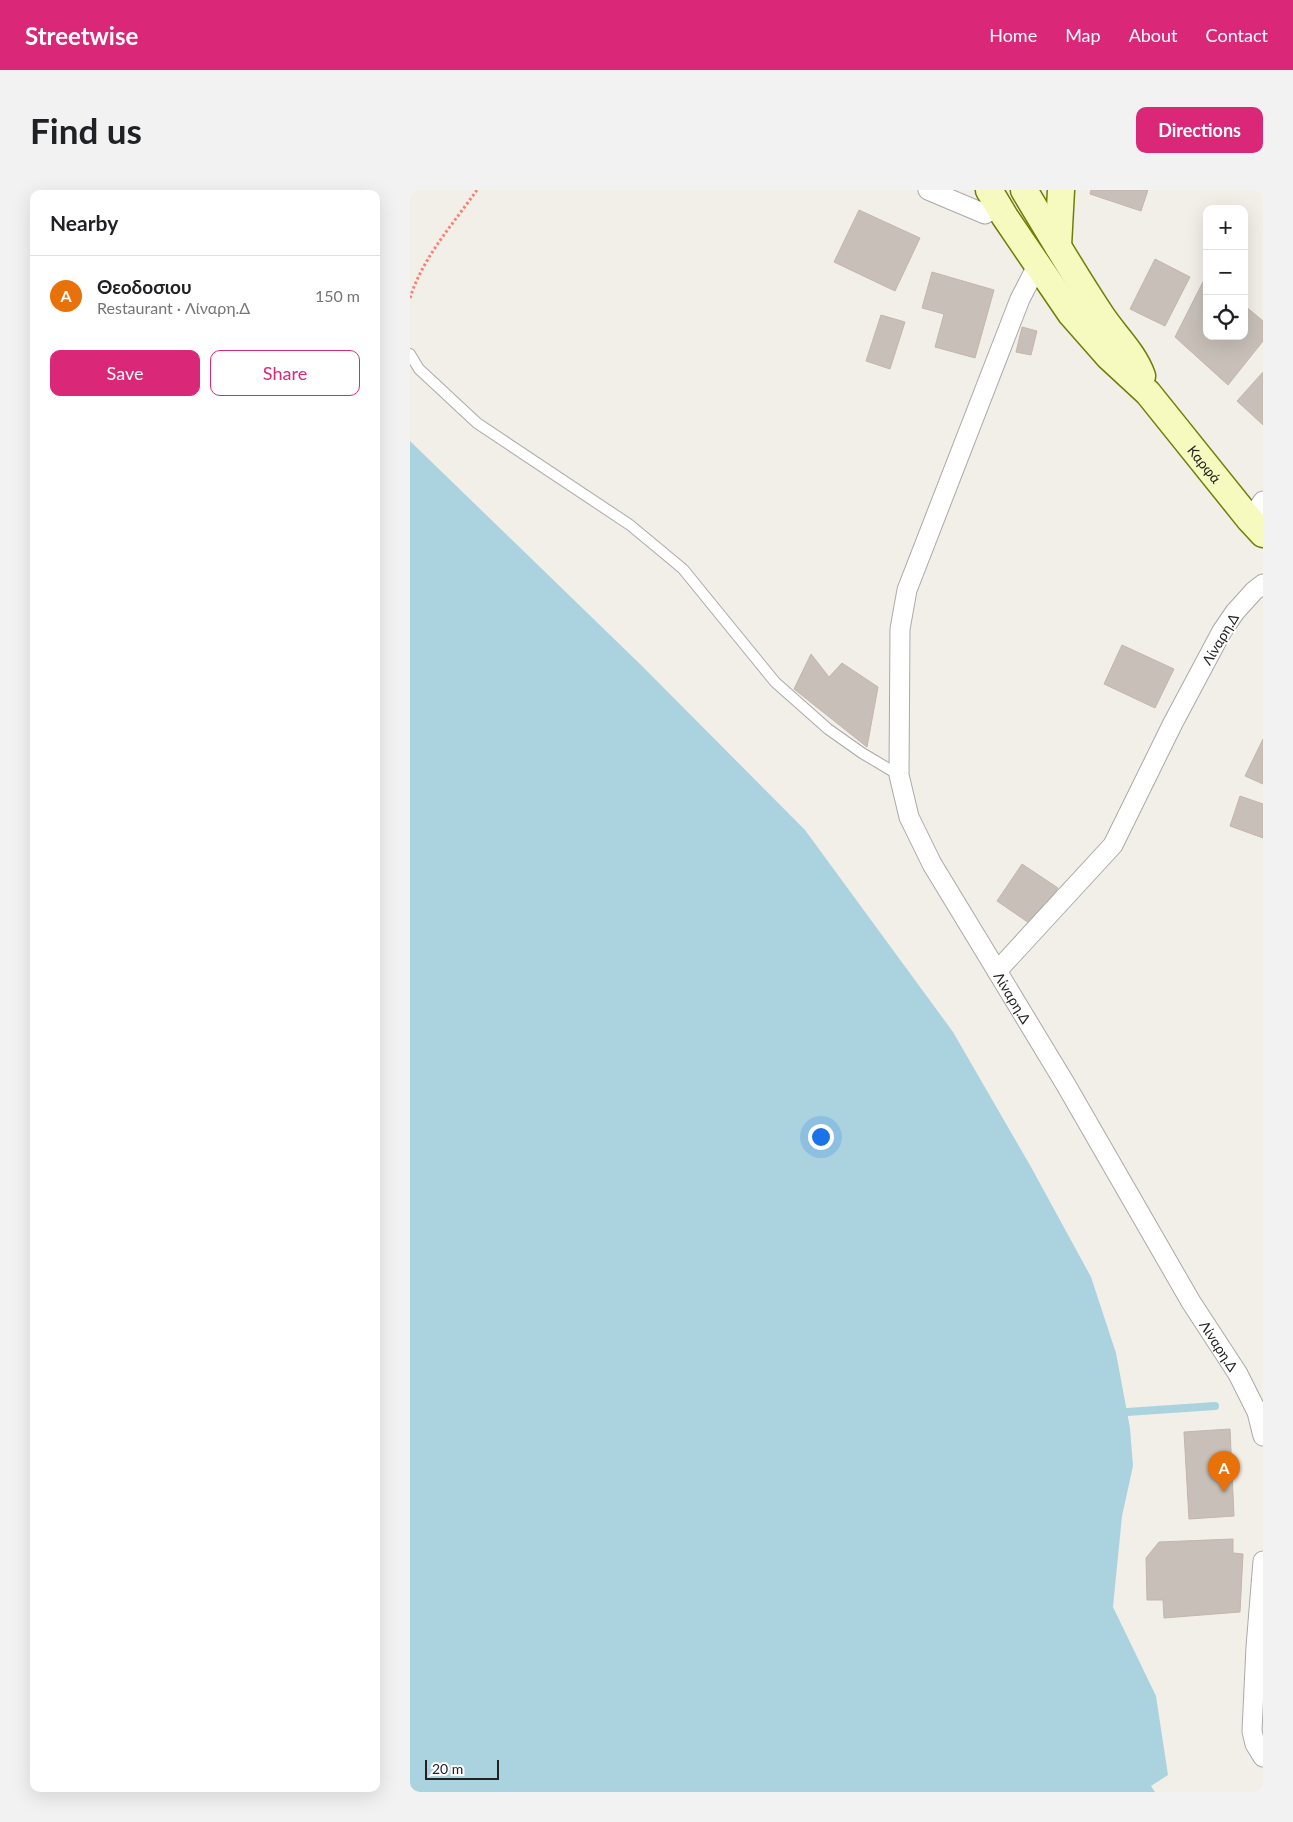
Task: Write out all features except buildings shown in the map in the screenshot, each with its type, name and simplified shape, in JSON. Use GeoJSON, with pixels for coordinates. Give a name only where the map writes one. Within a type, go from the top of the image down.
{"type":"FeatureCollection","features":[{"type":"Feature","properties":{"kind":"main road"},"geometry":{"type":"LineString","coordinates":[[1022,190],[1058,246],[1065,261],[1109,327],[1137,363],[1148,393],[1108,356],[1071,314],[1020,240],[989,201],[1022,190]]}},
{"type":"Feature","properties":{"kind":"main road"},"geometry":{"type":"LineString","coordinates":[[1058,246],[1061,190]]}},
{"type":"Feature","properties":{"kind":"main road","name":"Καρφά"},"geometry":{"type":"LineString","coordinates":[[1148,393],[1259,519]]}},
{"type":"Feature","properties":{"kind":"street"},"geometry":{"type":"LineString","coordinates":[[928,190],[989,201]]}},
{"type":"Feature","properties":{"kind":"street"},"geometry":{"type":"LineString","coordinates":[[997,971],[951,896],[909,817],[899,775],[900,629],[907,590],[1020,299],[1037,266]]}},
{"type":"Feature","properties":{"kind":"street","name":"Λίναρη.Δ"},"geometry":{"type":"LineString","coordinates":[[1263,584],[1235,612],[1222,631],[1173,723],[1113,846],[997,971],[1191,1302],[1238,1374],[1257,1412],[1263,1436]]}},
{"type":"Feature","properties":{"kind":"street"},"geometry":{"type":"LineString","coordinates":[[1263,1561],[1252,1731],[1255,1744],[1263,1758]]}},
{"type":"Feature","properties":{"kind":"lane"},"geometry":{"type":"LineString","coordinates":[[410,354],[419,369],[477,423],[630,525],[683,569],[774,682],[828,729],[862,753],[899,775]]}},
{"type":"Feature","properties":{"kind":"path"},"geometry":{"type":"LineString","coordinates":[[410,298],[414,285],[436,246],[477,190]]}},
{"type":"Feature","properties":{"kind":"water"},"geometry":{"type":"Polygon","coordinates":[[[410,441],[642,666],[805,830],[953,1032],[1031,1167],[1091,1277],[1116,1353],[1130,1428],[1133,1466],[1122,1516],[1113,1607],[1156,1696],[1168,1775],[1151,1786],[1155,1792],[410,1792],[410,441]]]}},
{"type":"Feature","properties":{"kind":"waterway"},"geometry":{"type":"LineString","coordinates":[[1127,1412],[1215,1406]]}},
{"type":"Feature","properties":{"kind":"place","name":"Θεοδοσιου"},"geometry":{"type":"Point","coordinates":[1224,1492]}}]}
